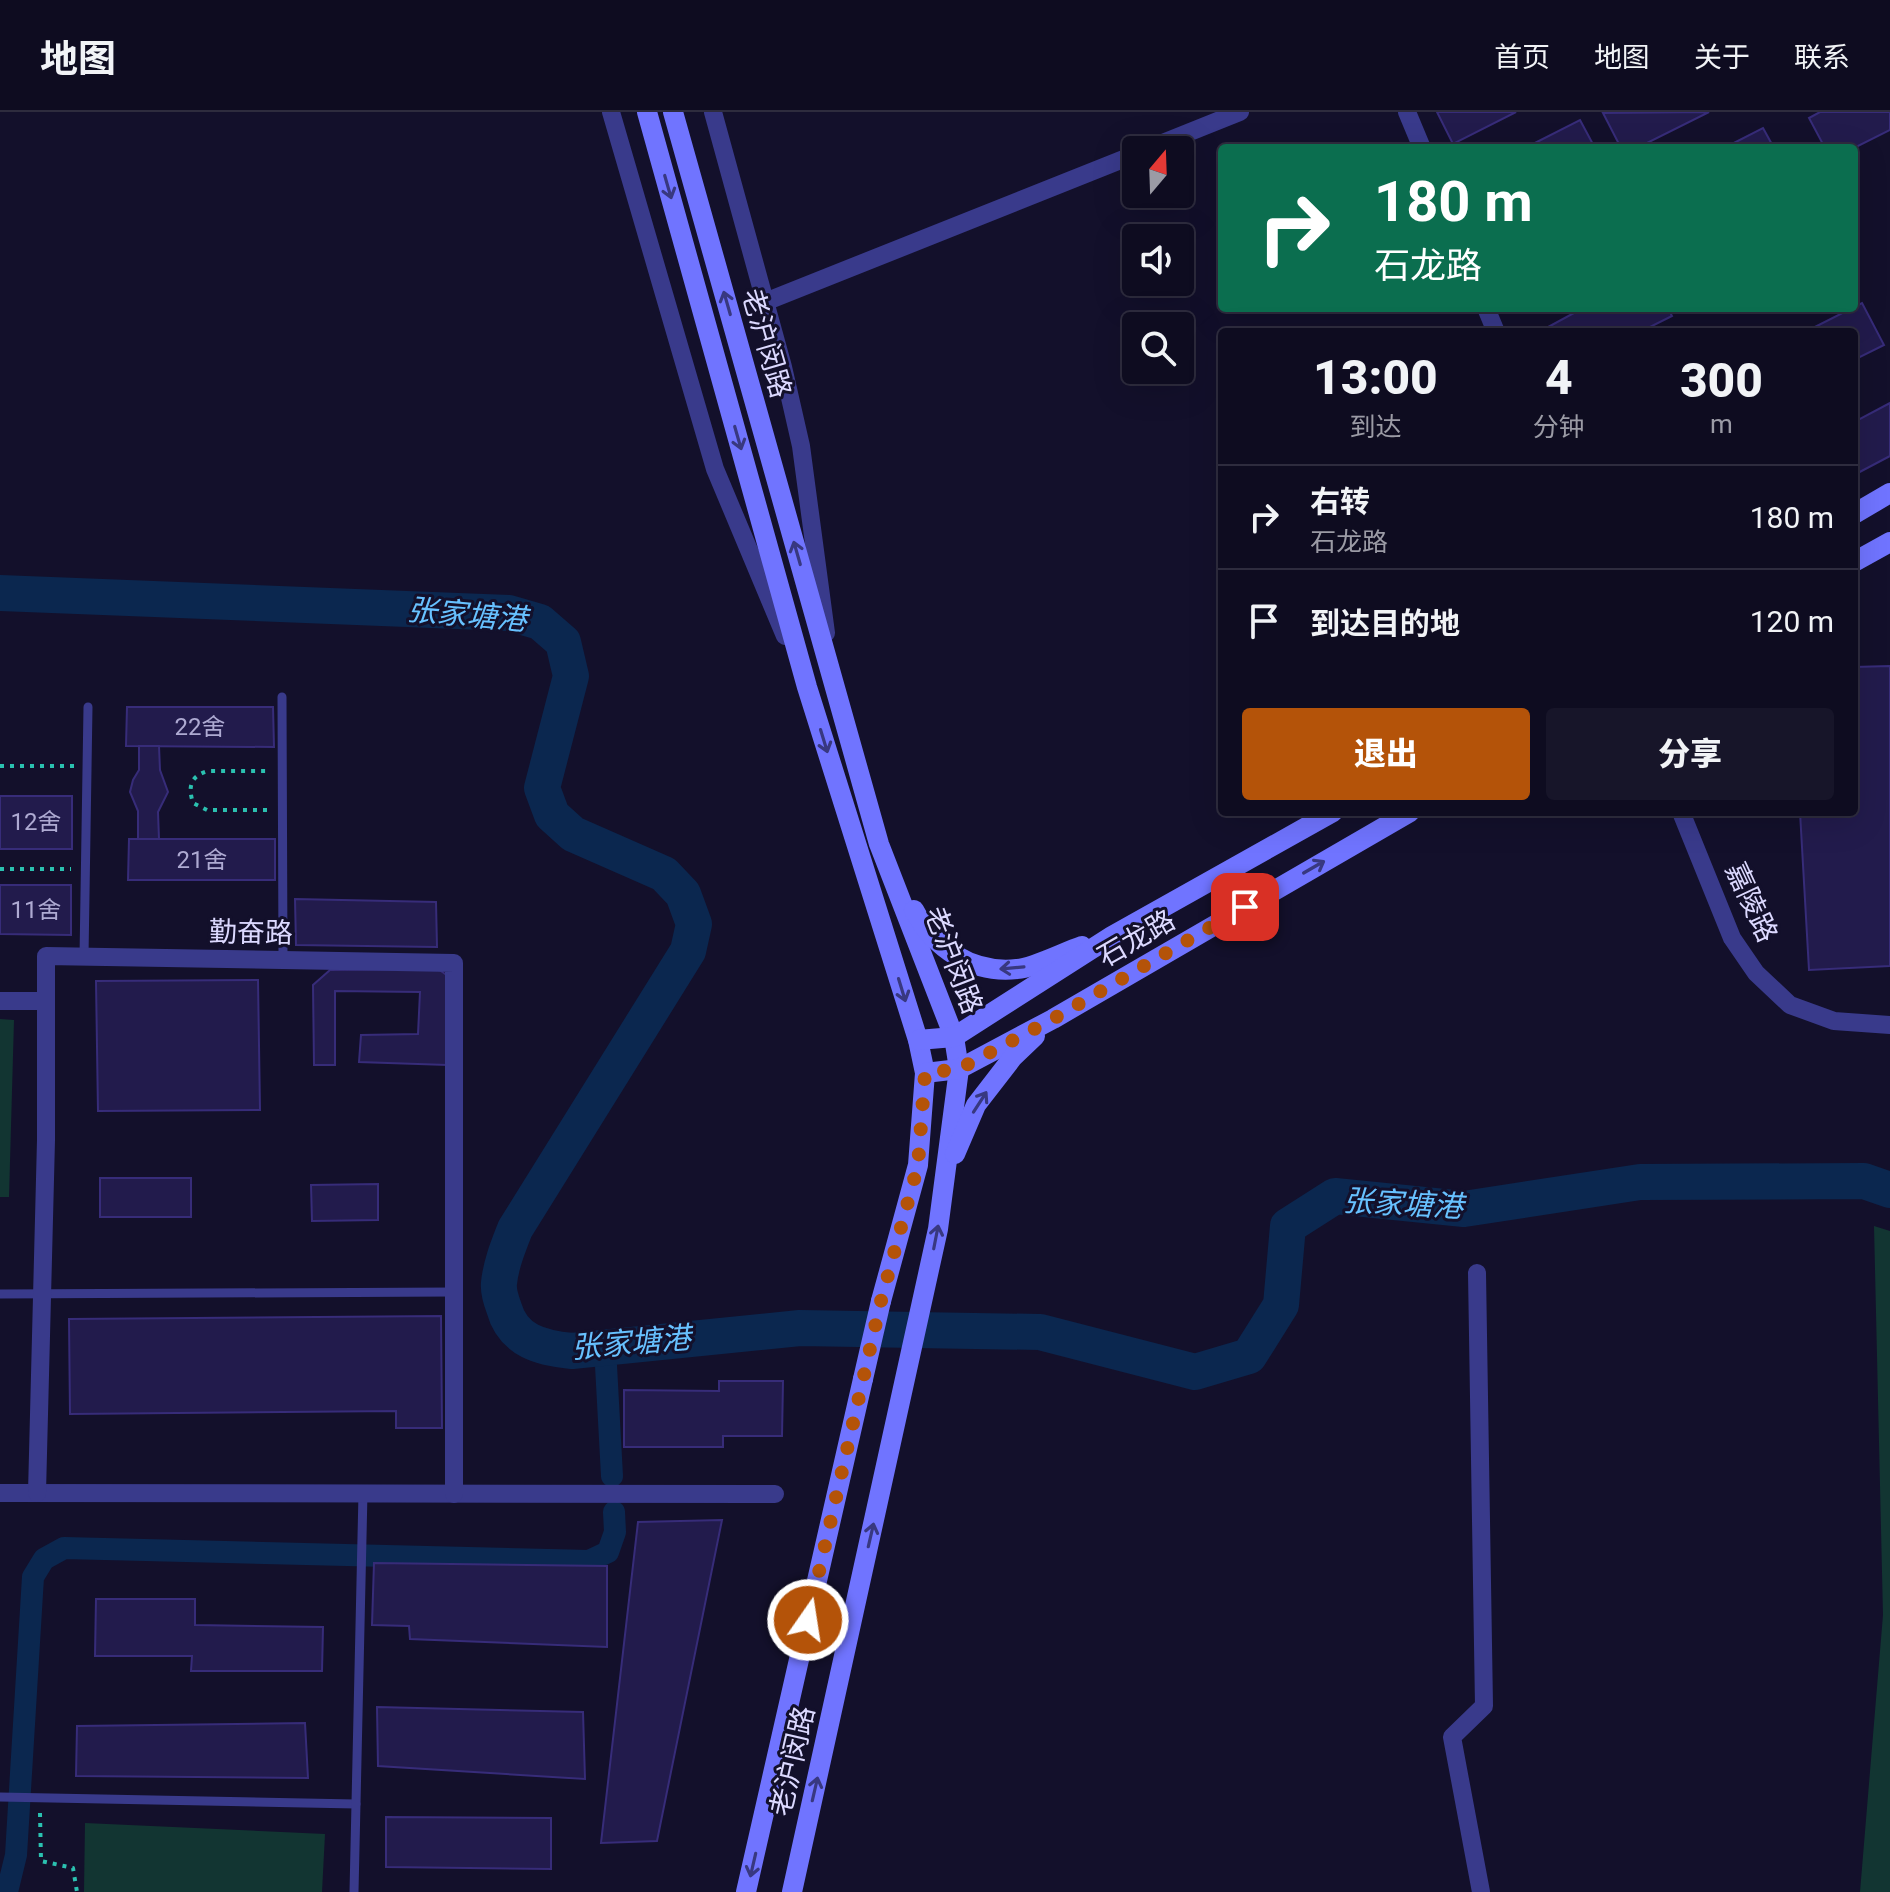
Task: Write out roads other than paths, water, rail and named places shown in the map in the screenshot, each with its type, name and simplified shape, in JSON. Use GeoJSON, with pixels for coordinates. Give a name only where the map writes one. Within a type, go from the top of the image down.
{"type":"FeatureCollection","features":[{"type":"Feature","properties":{"kind":"main road","name":"老沪闵路"},"geometry":{"type":"LineString","coordinates":[[647,112],[807,687],[918,1040],[925,1073],[918,1165],[881,1301],[746,1892]]}},
{"type":"Feature","properties":{"kind":"main road","name":"老沪闵路"},"geometry":{"type":"LineString","coordinates":[[673,112],[879,844],[954,1037],[959,1069],[938,1229],[923,1303],[792,1892]]}},
{"type":"Feature","properties":{"kind":"main road"},"geometry":{"type":"LineString","coordinates":[[1858,512],[1890,493]]}},
{"type":"Feature","properties":{"kind":"main road"},"geometry":{"type":"LineString","coordinates":[[1858,560],[1890,542]]}},
{"type":"Feature","properties":{"kind":"main road","name":"石龙路"},"geometry":{"type":"LineString","coordinates":[[918,1040],[954,1037],[1112,936],[1326,816]]}},
{"type":"Feature","properties":{"kind":"main road","name":"石龙路"},"geometry":{"type":"LineString","coordinates":[[925,1073],[959,1069],[1053,1019],[1403,816]]}},
{"type":"Feature","properties":{"kind":"main road"},"geometry":{"type":"LineString","coordinates":[[879,844],[917,916],[934,940],[966,962],[988,969],[1019,970],[1112,936]]}},
{"type":"Feature","properties":{"kind":"main road"},"geometry":{"type":"LineString","coordinates":[[946,1172],[976,1105],[1013,1057],[1053,1019]]}},
{"type":"Feature","properties":{"kind":"street"},"geometry":{"type":"LineString","coordinates":[[611,112],[715,469],[807,687]]}},
{"type":"Feature","properties":{"kind":"street"},"geometry":{"type":"LineString","coordinates":[[713,112],[801,446],[833,680]]}},
{"type":"Feature","properties":{"kind":"street"},"geometry":{"type":"LineString","coordinates":[[1180,136],[1240,112]]}},
{"type":"Feature","properties":{"kind":"street"},"geometry":{"type":"LineString","coordinates":[[1407,112],[1420,144]]}},
{"type":"Feature","properties":{"kind":"street"},"geometry":{"type":"LineString","coordinates":[[765,302],[1122,160]]}},
{"type":"Feature","properties":{"kind":"street","name":"嘉陵路"},"geometry":{"type":"LineString","coordinates":[[1683,816],[1732,938],[1756,973],[1790,1005],[1834,1021],[1890,1025]]}},
{"type":"Feature","properties":{"kind":"street","name":"勤奋路"},"geometry":{"type":"LineString","coordinates":[[45,1001],[46,956],[454,963],[454,1292]]}},
{"type":"Feature","properties":{"kind":"street"},"geometry":{"type":"LineString","coordinates":[[0,1001],[45,1001],[46,1140],[37,1493]]}},
{"type":"Feature","properties":{"kind":"street"},"geometry":{"type":"LineString","coordinates":[[1477,1273],[1484,1706],[1452,1737],[1481,1892]]}},
{"type":"Feature","properties":{"kind":"street"},"geometry":{"type":"LineString","coordinates":[[454,1292],[454,1494]]}},
{"type":"Feature","properties":{"kind":"street"},"geometry":{"type":"LineString","coordinates":[[0,1493],[775,1494]]}},
{"type":"Feature","properties":{"kind":"lane"},"geometry":{"type":"LineString","coordinates":[[282,697],[283,959]]}},
{"type":"Feature","properties":{"kind":"lane"},"geometry":{"type":"LineString","coordinates":[[84,957],[88,707]]}},
{"type":"Feature","properties":{"kind":"lane"},"geometry":{"type":"LineString","coordinates":[[0,1294],[454,1292]]}},
{"type":"Feature","properties":{"kind":"lane"},"geometry":{"type":"LineString","coordinates":[[354,1892],[363,1493]]}},
{"type":"Feature","properties":{"kind":"lane"},"geometry":{"type":"LineString","coordinates":[[2,1797],[356,1804]]}},
{"type":"Feature","properties":{"kind":"waterway","name":"张家塘港"},"geometry":{"type":"LineString","coordinates":[[0,593],[509,613],[540,622],[563,642],[571,676],[542,788],[552,815],[573,834],[664,874],[683,894],[694,924],[688,951],[515,1229],[507,1249],[499,1283],[502,1302],[514,1328],[539,1345],[572,1351],[800,1328],[1040,1332],[1195,1372],[1249,1356],[1281,1305],[1288,1226],[1335,1196],[1464,1209],[1640,1182],[1864,1181],[1890,1190]]}},
{"type":"Feature","properties":{"kind":"waterway"},"geometry":{"type":"LineString","coordinates":[[605,1347],[612,1476]]}},
{"type":"Feature","properties":{"kind":"waterway"},"geometry":{"type":"LineString","coordinates":[[7,1892],[16,1855],[33,1577],[44,1559],[64,1548],[589,1561],[608,1552],[615,1532],[614,1512]]}}]}
